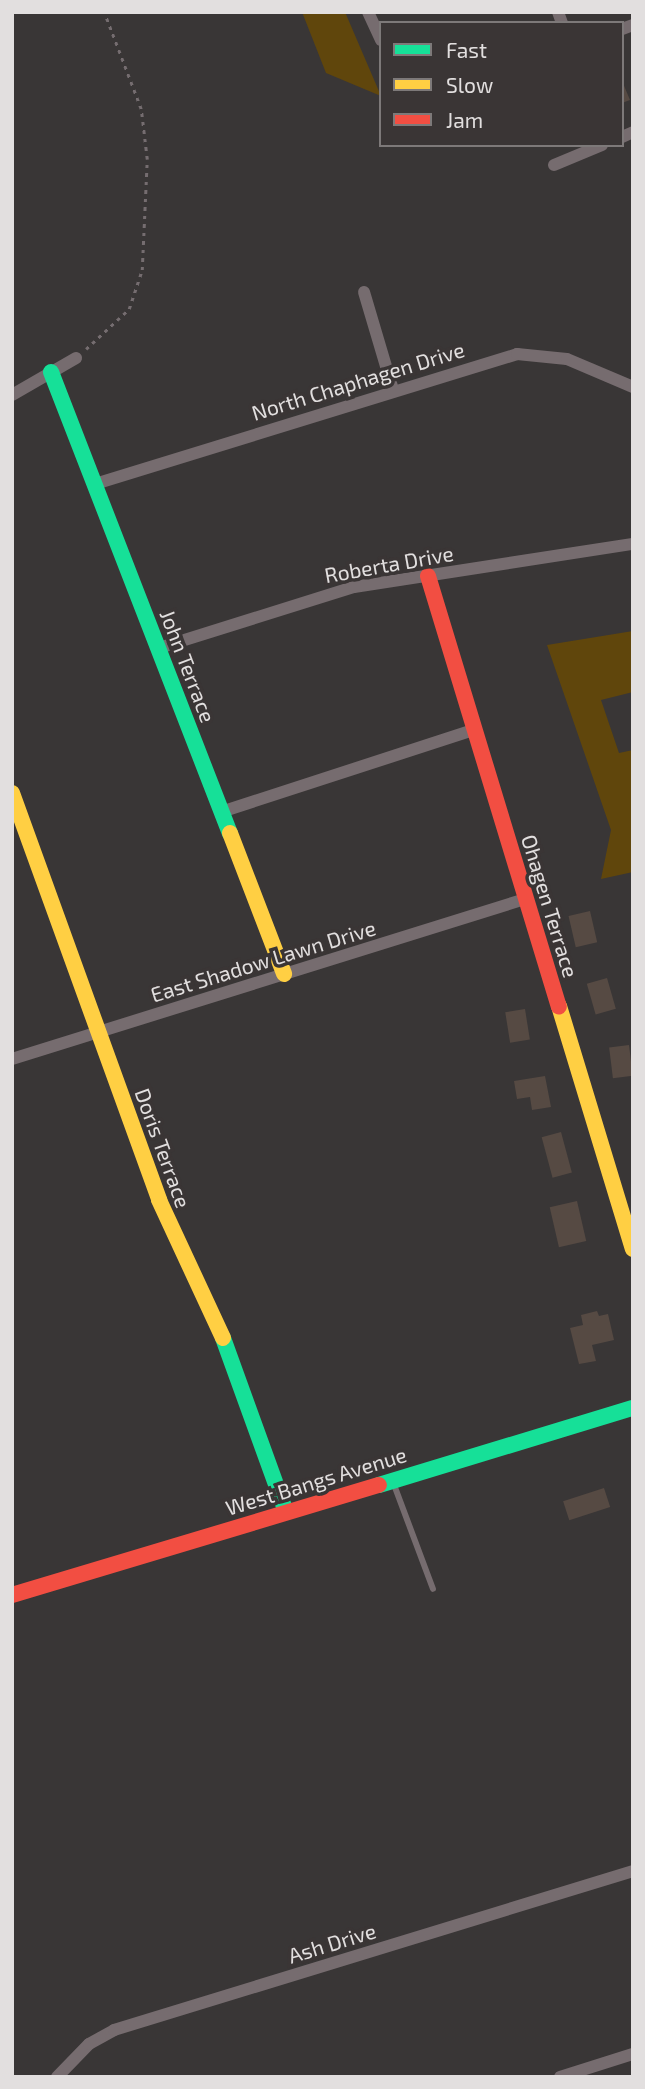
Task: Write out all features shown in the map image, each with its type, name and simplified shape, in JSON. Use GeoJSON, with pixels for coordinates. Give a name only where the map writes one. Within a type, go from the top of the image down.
{"type":"FeatureCollection","features":[{"type":"Feature","properties":{"kind":"street"},"geometry":{"type":"LineString","coordinates":[[368,12],[379,36]]}},
{"type":"Feature","properties":{"kind":"street"},"geometry":{"type":"LineString","coordinates":[[554,165],[597,147]]}},
{"type":"Feature","properties":{"kind":"street"},"geometry":{"type":"LineString","coordinates":[[364,292],[393,390]]}},
{"type":"Feature","properties":{"kind":"street","name":"North Chaphagen Drive"},"geometry":{"type":"LineString","coordinates":[[95,484],[486,361],[533,354],[567,359],[633,387]]}},
{"type":"Feature","properties":{"kind":"street"},"geometry":{"type":"LineString","coordinates":[[12,395],[76,358]]}},
{"type":"Feature","properties":{"kind":"street","name":"John Terrace"},"geometry":{"type":"LineString","coordinates":[[51,372],[284,974]]}},
{"type":"Feature","properties":{"kind":"street","name":"Roberta Drive"},"geometry":{"type":"LineString","coordinates":[[159,648],[332,592],[633,544]]}},
{"type":"Feature","properties":{"kind":"street","name":"Ohagen Terrace"},"geometry":{"type":"LineString","coordinates":[[428,576],[633,1249]]}},
{"type":"Feature","properties":{"kind":"street"},"geometry":{"type":"LineString","coordinates":[[221,812],[474,730]]}},
{"type":"Feature","properties":{"kind":"street","name":"Doris Terrace"},"geometry":{"type":"LineString","coordinates":[[12,793],[159,1200],[228,1347],[286,1512]]}},
{"type":"Feature","properties":{"kind":"street","name":"East Shadow Lawn Drive"},"geometry":{"type":"LineString","coordinates":[[12,1059],[525,899]]}},
{"type":"Feature","properties":{"kind":"street","name":"West Bangs Avenue"},"geometry":{"type":"LineString","coordinates":[[12,1595],[633,1408]]}},
{"type":"Feature","properties":{"kind":"street","name":"Ash Drive"},"geometry":{"type":"LineString","coordinates":[[57,2077],[89,2043],[114,2030],[633,1871]]}},
{"type":"Feature","properties":{"kind":"street"},"geometry":{"type":"LineString","coordinates":[[560,2077],[633,2054]]}},
{"type":"Feature","properties":{"kind":"lane"},"geometry":{"type":"LineString","coordinates":[[392,1480],[433,1589]]}},
{"type":"Feature","properties":{"kind":"path"},"geometry":{"type":"LineString","coordinates":[[76,358],[129,309],[142,270],[147,159],[141,109],[104,12]]}},
{"type":"Feature","properties":{"kind":"shaded area"},"geometry":{"type":"Polygon","coordinates":[[[302,12],[345,12],[379,95],[326,73],[302,12]]]}},
{"type":"Feature","properties":{"kind":"shaded area"},"geometry":{"type":"Polygon","coordinates":[[[633,631],[633,692],[601,700],[619,753],[633,750],[633,872],[601,879],[611,830],[547,645],[633,631]]]}},
{"type":"Feature","properties":{"kind":"building"},"geometry":{"type":"Polygon","coordinates":[[[624,86],[630,100],[624,102],[624,86]]]}},
{"type":"Feature","properties":{"kind":"building"},"geometry":{"type":"Polygon","coordinates":[[[590,911],[597,942],[576,947],[569,916],[590,911]]]}},
{"type":"Feature","properties":{"kind":"building"},"geometry":{"type":"Polygon","coordinates":[[[607,978],[616,1009],[596,1015],[587,984],[607,978]]]}},
{"type":"Feature","properties":{"kind":"building"},"geometry":{"type":"Polygon","coordinates":[[[525,1009],[530,1040],[510,1043],[505,1012],[525,1009]]]}},
{"type":"Feature","properties":{"kind":"building"},"geometry":{"type":"Polygon","coordinates":[[[629,1045],[633,1076],[613,1078],[609,1047],[629,1045]]]}},
{"type":"Feature","properties":{"kind":"building"},"geometry":{"type":"Polygon","coordinates":[[[545,1076],[551,1107],[532,1110],[530,1097],[517,1099],[514,1081],[545,1076]]]}},
{"type":"Feature","properties":{"kind":"building"},"geometry":{"type":"Polygon","coordinates":[[[561,1132],[572,1173],[553,1178],[542,1137],[561,1132]]]}},
{"type":"Feature","properties":{"kind":"building"},"geometry":{"type":"Polygon","coordinates":[[[577,1201],[586,1241],[559,1247],[550,1207],[577,1201]]]}},
{"type":"Feature","properties":{"kind":"building"},"geometry":{"type":"Polygon","coordinates":[[[597,1311],[599,1316],[608,1314],[614,1340],[592,1345],[596,1361],[579,1364],[570,1328],[583,1325],[581,1315],[597,1311]]]}},
{"type":"Feature","properties":{"kind":"building"},"geometry":{"type":"Polygon","coordinates":[[[604,1488],[610,1507],[569,1520],[563,1501],[604,1488]]]}},
{"type":"Feature","properties":{"kind":"traffic: fast"},"geometry":{"type":"LineString","coordinates":[[51,372],[230,833]]}},
{"type":"Feature","properties":{"kind":"traffic: fast"},"geometry":{"type":"LineString","coordinates":[[223,1338],[286,1512]]}},
{"type":"Feature","properties":{"kind":"traffic: fast"},"geometry":{"type":"LineString","coordinates":[[379,1485],[633,1408]]}},
{"type":"Feature","properties":{"kind":"traffic: slow"},"geometry":{"type":"LineString","coordinates":[[12,793],[159,1200],[223,1338]]}},
{"type":"Feature","properties":{"kind":"traffic: slow"},"geometry":{"type":"LineString","coordinates":[[230,833],[284,974]]}},
{"type":"Feature","properties":{"kind":"traffic: slow"},"geometry":{"type":"LineString","coordinates":[[559,1006],[633,1249]]}},
{"type":"Feature","properties":{"kind":"traffic: jam"},"geometry":{"type":"LineString","coordinates":[[428,576],[559,1006]]}},
{"type":"Feature","properties":{"kind":"traffic: jam"},"geometry":{"type":"LineString","coordinates":[[12,1595],[379,1485]]}}]}
